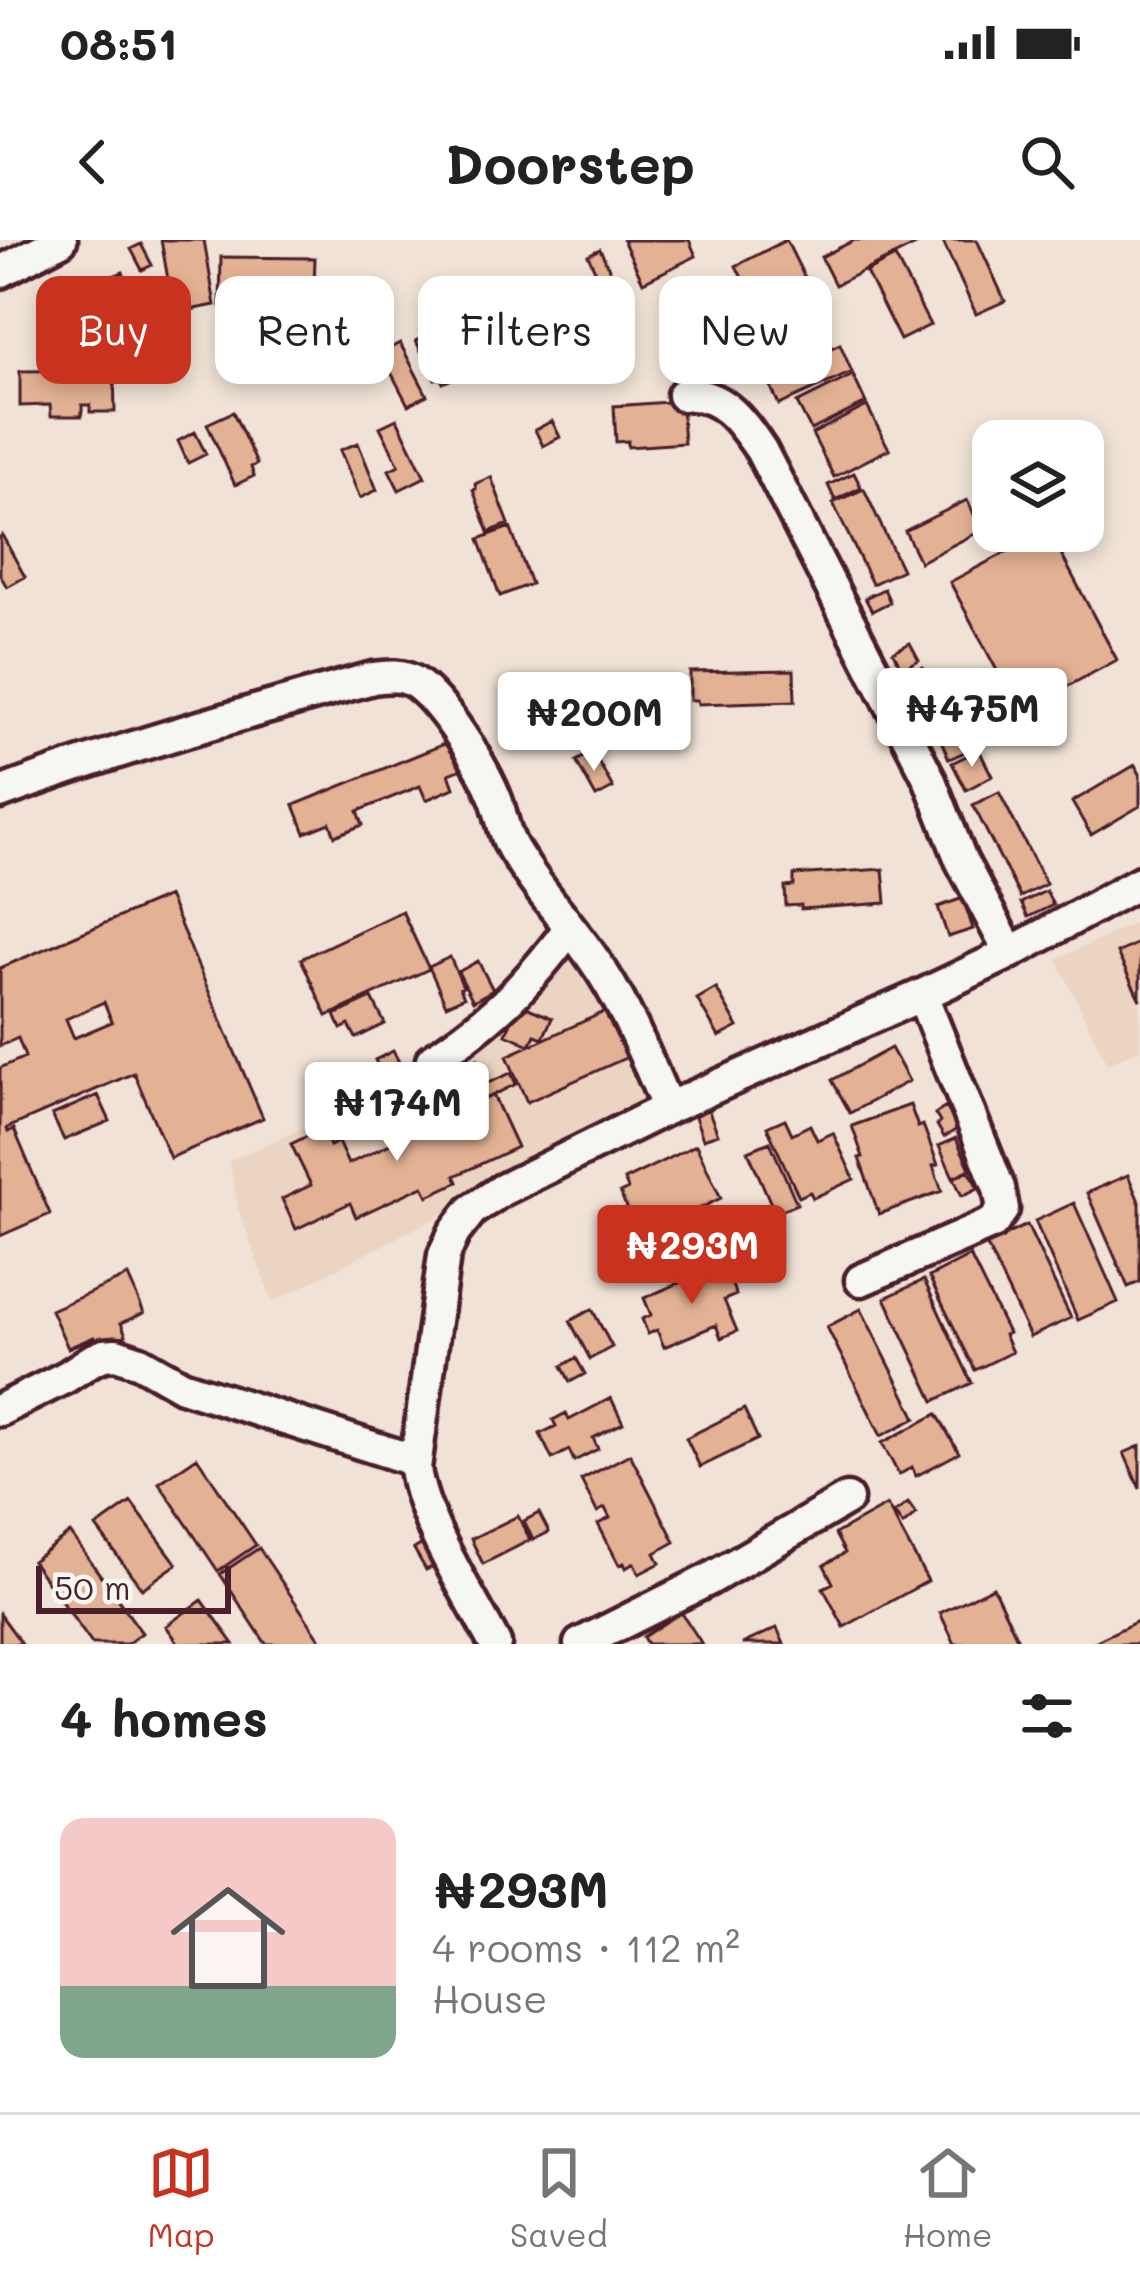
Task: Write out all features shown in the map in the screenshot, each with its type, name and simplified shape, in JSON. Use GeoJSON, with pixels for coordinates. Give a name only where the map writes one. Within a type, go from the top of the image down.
{"type":"FeatureCollection","features":[{"type":"Feature","properties":{"kind":"street"},"geometry":{"type":"LineString","coordinates":[[0,272],[62,240]]}},
{"type":"Feature","properties":{"kind":"street"},"geometry":{"type":"LineString","coordinates":[[683,394],[700,394],[727,407],[761,450],[929,778],[962,860],[1010,953]]}},
{"type":"Feature","properties":{"kind":"street"},"geometry":{"type":"LineString","coordinates":[[0,793],[84,761],[256,709],[373,678],[414,681],[458,731],[494,793],[508,842],[608,982],[668,1108]]}},
{"type":"Feature","properties":{"kind":"street"},"geometry":{"type":"LineString","coordinates":[[495,1644],[427,1514],[418,1489],[416,1461],[444,1255],[472,1210],[502,1190],[668,1108],[1010,953],[1140,882]]}},
{"type":"Feature","properties":{"kind":"street"},"geometry":{"type":"LineString","coordinates":[[433,1060],[482,1027],[511,1000],[568,929]]}},
{"type":"Feature","properties":{"kind":"street"},"geometry":{"type":"LineString","coordinates":[[861,1280],[993,1223],[1003,1209],[999,1188],[922,995]]}},
{"type":"Feature","properties":{"kind":"street"},"geometry":{"type":"LineString","coordinates":[[0,1410],[92,1360],[116,1354],[202,1394],[416,1461]]}},
{"type":"Feature","properties":{"kind":"street"},"geometry":{"type":"LineString","coordinates":[[580,1644],[710,1579],[847,1499]]}},
{"type":"Feature","properties":{"kind":"shaded area"},"geometry":{"type":"Polygon","coordinates":[[[1140,920],[1140,1049],[1107,1064],[1057,959],[1140,920]]]}},
{"type":"Feature","properties":{"kind":"shaded area"},"geometry":{"type":"Polygon","coordinates":[[[564,956],[590,972],[654,1105],[272,1302],[238,1208],[229,1161],[418,1076],[501,1020],[564,956]]]}},
{"type":"Feature","properties":{"kind":"building"},"geometry":{"type":"Polygon","coordinates":[[[161,240],[204,240],[215,305],[191,310],[191,276],[167,276],[161,240]]]}},
{"type":"Feature","properties":{"kind":"building"},"geometry":{"type":"Polygon","coordinates":[[[623,240],[689,240],[696,256],[643,282],[623,240]]]}},
{"type":"Feature","properties":{"kind":"building"},"geometry":{"type":"Polygon","coordinates":[[[786,240],[804,276],[741,276],[736,266],[786,240]]]}},
{"type":"Feature","properties":{"kind":"building"},"geometry":{"type":"Polygon","coordinates":[[[855,240],[926,240],[835,285],[821,257],[855,240]]]}},
{"type":"Feature","properties":{"kind":"building"},"geometry":{"type":"Polygon","coordinates":[[[942,240],[977,240],[1005,301],[976,314],[942,240]]]}},
{"type":"Feature","properties":{"kind":"building"},"geometry":{"type":"Polygon","coordinates":[[[141,244],[152,265],[142,270],[131,249],[141,244]]]}},
{"type":"Feature","properties":{"kind":"building"},"geometry":{"type":"Polygon","coordinates":[[[600,249],[612,276],[598,276],[588,255],[600,249]]]}},
{"type":"Feature","properties":{"kind":"building"},"geometry":{"type":"Polygon","coordinates":[[[221,257],[315,258],[314,276],[221,276],[221,257]]]}},
{"type":"Feature","properties":{"kind":"building"},"geometry":{"type":"Polygon","coordinates":[[[895,257],[930,325],[900,340],[866,272],[895,257]]]}},
{"type":"Feature","properties":{"kind":"building"},"geometry":{"type":"Polygon","coordinates":[[[400,343],[427,395],[408,405],[394,378],[394,346],[400,343]]]}},
{"type":"Feature","properties":{"kind":"building"},"geometry":{"type":"Polygon","coordinates":[[[840,344],[852,372],[832,381],[832,347],[840,344]]]}},
{"type":"Feature","properties":{"kind":"building"},"geometry":{"type":"Polygon","coordinates":[[[20,371],[36,371],[36,384],[114,384],[115,412],[90,412],[90,405],[82,405],[82,416],[51,416],[50,405],[20,406],[20,371]]]}},
{"type":"Feature","properties":{"kind":"building"},"geometry":{"type":"Polygon","coordinates":[[[853,375],[866,403],[811,430],[797,403],[853,375]]]}},
{"type":"Feature","properties":{"kind":"building"},"geometry":{"type":"Polygon","coordinates":[[[770,384],[825,384],[779,405],[770,384]]]}},
{"type":"Feature","properties":{"kind":"building"},"geometry":{"type":"Polygon","coordinates":[[[681,401],[684,443],[628,447],[628,441],[616,442],[614,406],[681,401]]]}},
{"type":"Feature","properties":{"kind":"building"},"geometry":{"type":"Polygon","coordinates":[[[867,406],[889,449],[834,477],[812,434],[867,406]]]}},
{"type":"Feature","properties":{"kind":"building"},"geometry":{"type":"Polygon","coordinates":[[[233,412],[257,464],[251,467],[254,476],[235,485],[207,424],[233,412]]]}},
{"type":"Feature","properties":{"kind":"building"},"geometry":{"type":"Polygon","coordinates":[[[397,419],[425,477],[399,490],[389,470],[399,465],[380,427],[397,419]]]}},
{"type":"Feature","properties":{"kind":"building"},"geometry":{"type":"Polygon","coordinates":[[[552,421],[560,437],[543,446],[535,430],[552,421]]]}},
{"type":"Feature","properties":{"kind":"building"},"geometry":{"type":"Polygon","coordinates":[[[195,432],[206,454],[188,463],[178,441],[195,432]]]}},
{"type":"Feature","properties":{"kind":"building"},"geometry":{"type":"Polygon","coordinates":[[[358,443],[377,490],[360,498],[340,450],[358,443]]]}},
{"type":"Feature","properties":{"kind":"building"},"geometry":{"type":"Polygon","coordinates":[[[854,473],[861,487],[835,500],[828,485],[854,473]]]}},
{"type":"Feature","properties":{"kind":"building"},"geometry":{"type":"Polygon","coordinates":[[[491,477],[509,524],[489,532],[473,490],[475,484],[491,477]]]}},
{"type":"Feature","properties":{"kind":"building"},"geometry":{"type":"Polygon","coordinates":[[[864,489],[902,570],[872,584],[833,503],[864,489]]]}},
{"type":"Feature","properties":{"kind":"building"},"geometry":{"type":"Polygon","coordinates":[[[967,500],[972,510],[972,535],[920,562],[905,531],[967,500]]]}},
{"type":"Feature","properties":{"kind":"building"},"geometry":{"type":"Polygon","coordinates":[[[510,527],[531,584],[500,596],[479,539],[510,527]]]}},
{"type":"Feature","properties":{"kind":"building"},"geometry":{"type":"Polygon","coordinates":[[[2,535],[25,577],[7,587],[0,575],[2,535]]]}},
{"type":"Feature","properties":{"kind":"building"},"geometry":{"type":"Polygon","coordinates":[[[1006,552],[1060,552],[1117,660],[1019,712],[950,582],[1006,552]]]}},
{"type":"Feature","properties":{"kind":"building"},"geometry":{"type":"Polygon","coordinates":[[[884,589],[890,602],[872,611],[865,598],[884,589]]]}},
{"type":"Feature","properties":{"kind":"building"},"geometry":{"type":"Polygon","coordinates":[[[910,643],[919,660],[902,669],[893,652],[910,643]]]}},
{"type":"Feature","properties":{"kind":"building"},"geometry":{"type":"Polygon","coordinates":[[[923,667],[939,698],[920,708],[905,675],[923,667]]]}},
{"type":"Feature","properties":{"kind":"building"},"geometry":{"type":"Polygon","coordinates":[[[794,670],[795,701],[698,704],[690,700],[690,672],[794,670]]]}},
{"type":"Feature","properties":{"kind":"building"},"geometry":{"type":"Polygon","coordinates":[[[964,717],[976,747],[949,759],[936,729],[964,717]]]}},
{"type":"Feature","properties":{"kind":"building"},"geometry":{"type":"Polygon","coordinates":[[[454,740],[465,768],[449,774],[454,788],[426,800],[420,786],[358,811],[363,825],[335,836],[330,823],[305,833],[294,805],[454,740]]]}},
{"type":"Feature","properties":{"kind":"building"},"geometry":{"type":"Polygon","coordinates":[[[979,750],[992,776],[966,790],[952,763],[979,750]]]}},
{"type":"Feature","properties":{"kind":"building"},"geometry":{"type":"Polygon","coordinates":[[[593,752],[613,788],[596,797],[576,761],[593,752]]]}},
{"type":"Feature","properties":{"kind":"building"},"geometry":{"type":"Polygon","coordinates":[[[1135,765],[1140,774],[1140,806],[1091,835],[1072,802],[1135,765]]]}},
{"type":"Feature","properties":{"kind":"building"},"geometry":{"type":"Polygon","coordinates":[[[999,792],[1046,884],[1020,897],[973,805],[999,792]]]}},
{"type":"Feature","properties":{"kind":"building"},"geometry":{"type":"Polygon","coordinates":[[[883,869],[886,903],[786,906],[785,887],[794,886],[794,875],[883,869]]]}},
{"type":"Feature","properties":{"kind":"building"},"geometry":{"type":"Polygon","coordinates":[[[1046,891],[1053,905],[1028,917],[1021,903],[1046,891]]]}},
{"type":"Feature","properties":{"kind":"building"},"geometry":{"type":"Polygon","coordinates":[[[168,896],[263,1118],[170,1158],[134,1073],[7,1128],[8,1132],[14,1129],[50,1214],[0,1236],[0,1068],[25,1057],[18,1038],[0,1046],[0,968],[168,896]],[[104,1002],[66,1019],[74,1038],[112,1022],[104,1002]]]}},
{"type":"Feature","properties":{"kind":"building"},"geometry":{"type":"Polygon","coordinates":[[[963,898],[973,929],[948,937],[938,907],[963,898]]]}},
{"type":"Feature","properties":{"kind":"building"},"geometry":{"type":"Polygon","coordinates":[[[402,911],[429,969],[327,1016],[301,959],[402,911]]]}},
{"type":"Feature","properties":{"kind":"building"},"geometry":{"type":"Polygon","coordinates":[[[1140,942],[1140,1000],[1117,953],[1140,942]]]}},
{"type":"Feature","properties":{"kind":"building"},"geometry":{"type":"Polygon","coordinates":[[[450,957],[464,997],[446,1005],[429,967],[450,957]]]}},
{"type":"Feature","properties":{"kind":"building"},"geometry":{"type":"Polygon","coordinates":[[[478,961],[493,990],[473,1001],[458,972],[478,961]]]}},
{"type":"Feature","properties":{"kind":"building"},"geometry":{"type":"Polygon","coordinates":[[[716,988],[738,1027],[719,1037],[697,999],[716,988]]]}},
{"type":"Feature","properties":{"kind":"building"},"geometry":{"type":"Polygon","coordinates":[[[372,998],[385,1024],[356,1038],[349,1025],[341,1029],[335,1015],[372,998]]]}},
{"type":"Feature","properties":{"kind":"building"},"geometry":{"type":"Polygon","coordinates":[[[519,1004],[552,1018],[543,1038],[535,1035],[530,1045],[506,1034],[519,1004]]]}},
{"type":"Feature","properties":{"kind":"building"},"geometry":{"type":"Polygon","coordinates":[[[611,1009],[632,1055],[527,1102],[507,1056],[611,1009]]]}},
{"type":"Feature","properties":{"kind":"building"},"geometry":{"type":"Polygon","coordinates":[[[891,1048],[909,1081],[850,1113],[832,1080],[891,1048]]]}},
{"type":"Feature","properties":{"kind":"building"},"geometry":{"type":"Polygon","coordinates":[[[393,1051],[399,1062],[381,1072],[375,1060],[393,1051]]]}},
{"type":"Feature","properties":{"kind":"building"},"geometry":{"type":"Polygon","coordinates":[[[478,1059],[487,1081],[470,1088],[461,1067],[478,1059]]]}},
{"type":"Feature","properties":{"kind":"building"},"geometry":{"type":"Polygon","coordinates":[[[511,1073],[516,1084],[485,1099],[479,1087],[511,1073]]]}},
{"type":"Feature","properties":{"kind":"building"},"geometry":{"type":"Polygon","coordinates":[[[98,1095],[110,1121],[64,1140],[52,1115],[98,1095]]]}},
{"type":"Feature","properties":{"kind":"building"},"geometry":{"type":"Polygon","coordinates":[[[493,1095],[517,1147],[455,1176],[458,1182],[428,1196],[423,1186],[356,1217],[350,1203],[296,1229],[282,1199],[311,1185],[291,1144],[322,1129],[330,1146],[338,1142],[348,1164],[493,1095]]]}},
{"type":"Feature","properties":{"kind":"building"},"geometry":{"type":"Polygon","coordinates":[[[910,1105],[938,1165],[933,1166],[942,1191],[879,1214],[852,1126],[910,1105]]]}},
{"type":"Feature","properties":{"kind":"building"},"geometry":{"type":"Polygon","coordinates":[[[946,1107],[959,1128],[944,1137],[935,1114],[946,1107]]]}},
{"type":"Feature","properties":{"kind":"building"},"geometry":{"type":"Polygon","coordinates":[[[708,1109],[718,1134],[703,1139],[694,1114],[708,1109]]]}},
{"type":"Feature","properties":{"kind":"building"},"geometry":{"type":"Polygon","coordinates":[[[785,1119],[792,1134],[810,1125],[817,1140],[833,1133],[854,1179],[813,1198],[810,1192],[799,1197],[767,1127],[785,1119]]]}},
{"type":"Feature","properties":{"kind":"building"},"geometry":{"type":"Polygon","coordinates":[[[956,1138],[970,1169],[953,1177],[939,1146],[956,1138]]]}},
{"type":"Feature","properties":{"kind":"building"},"geometry":{"type":"Polygon","coordinates":[[[770,1142],[797,1204],[775,1213],[748,1151],[770,1142]]]}},
{"type":"Feature","properties":{"kind":"building"},"geometry":{"type":"Polygon","coordinates":[[[696,1145],[721,1198],[640,1237],[620,1193],[628,1189],[624,1180],[696,1145]]]}},
{"type":"Feature","properties":{"kind":"building"},"geometry":{"type":"Polygon","coordinates":[[[969,1170],[978,1188],[962,1196],[954,1178],[969,1170]]]}},
{"type":"Feature","properties":{"kind":"building"},"geometry":{"type":"Polygon","coordinates":[[[1128,1175],[1140,1204],[1140,1282],[1128,1287],[1087,1193],[1128,1175]]]}},
{"type":"Feature","properties":{"kind":"building"},"geometry":{"type":"Polygon","coordinates":[[[1074,1203],[1118,1302],[1078,1320],[1035,1221],[1074,1203]]]}},
{"type":"Feature","properties":{"kind":"building"},"geometry":{"type":"Polygon","coordinates":[[[1027,1225],[1071,1318],[1030,1337],[986,1244],[1027,1225]]]}},
{"type":"Feature","properties":{"kind":"building"},"geometry":{"type":"Polygon","coordinates":[[[970,1256],[1008,1333],[1004,1335],[1012,1352],[975,1370],[929,1277],[970,1256]]]}},
{"type":"Feature","properties":{"kind":"building"},"geometry":{"type":"Polygon","coordinates":[[[723,1264],[736,1295],[724,1300],[737,1331],[721,1338],[716,1325],[664,1347],[657,1330],[648,1334],[642,1319],[651,1315],[644,1298],[723,1264]]]}},
{"type":"Feature","properties":{"kind":"building"},"geometry":{"type":"Polygon","coordinates":[[[128,1276],[144,1313],[121,1323],[126,1335],[98,1347],[94,1337],[68,1348],[51,1310],[128,1276]]]}},
{"type":"Feature","properties":{"kind":"building"},"geometry":{"type":"Polygon","coordinates":[[[924,1280],[972,1383],[934,1401],[885,1298],[924,1280]]]}},
{"type":"Feature","properties":{"kind":"building"},"geometry":{"type":"Polygon","coordinates":[[[592,1309],[612,1347],[590,1359],[570,1321],[592,1309]]]}},
{"type":"Feature","properties":{"kind":"building"},"geometry":{"type":"Polygon","coordinates":[[[861,1309],[916,1418],[881,1436],[827,1327],[861,1309]]]}},
{"type":"Feature","properties":{"kind":"building"},"geometry":{"type":"Polygon","coordinates":[[[576,1358],[585,1374],[570,1382],[562,1366],[576,1358]]]}},
{"type":"Feature","properties":{"kind":"building"},"geometry":{"type":"Polygon","coordinates":[[[611,1398],[623,1423],[593,1438],[598,1449],[574,1461],[569,1450],[552,1459],[540,1434],[556,1426],[553,1420],[566,1413],[569,1420],[611,1398]]]}},
{"type":"Feature","properties":{"kind":"building"},"geometry":{"type":"Polygon","coordinates":[[[744,1409],[758,1439],[700,1467],[686,1438],[744,1409]]]}},
{"type":"Feature","properties":{"kind":"building"},"geometry":{"type":"Polygon","coordinates":[[[937,1414],[959,1453],[916,1476],[912,1467],[899,1475],[882,1443],[937,1414]]]}},
{"type":"Feature","properties":{"kind":"building"},"geometry":{"type":"Polygon","coordinates":[[[1140,1446],[1140,1489],[1124,1453],[1140,1446]]]}},
{"type":"Feature","properties":{"kind":"building"},"geometry":{"type":"Polygon","coordinates":[[[630,1454],[675,1542],[655,1553],[660,1563],[639,1574],[634,1563],[626,1568],[624,1563],[619,1565],[598,1524],[610,1518],[605,1508],[597,1512],[581,1480],[630,1454]]]}},
{"type":"Feature","properties":{"kind":"building"},"geometry":{"type":"Polygon","coordinates":[[[197,1457],[256,1545],[218,1571],[159,1483],[197,1457]]]}},
{"type":"Feature","properties":{"kind":"building"},"geometry":{"type":"Polygon","coordinates":[[[131,1502],[177,1564],[142,1589],[96,1527],[131,1502]]]}},
{"type":"Feature","properties":{"kind":"building"},"geometry":{"type":"Polygon","coordinates":[[[908,1503],[916,1514],[903,1525],[894,1513],[908,1503]]]}},
{"type":"Feature","properties":{"kind":"building"},"geometry":{"type":"Polygon","coordinates":[[[887,1505],[928,1581],[844,1627],[823,1588],[833,1583],[824,1565],[845,1553],[835,1534],[887,1505]]]}},
{"type":"Feature","properties":{"kind":"building"},"geometry":{"type":"Polygon","coordinates":[[[539,1513],[549,1532],[533,1540],[524,1521],[539,1513]]]}},
{"type":"Feature","properties":{"kind":"building"},"geometry":{"type":"Polygon","coordinates":[[[518,1516],[530,1540],[483,1564],[471,1539],[518,1516]]]}},
{"type":"Feature","properties":{"kind":"building"},"geometry":{"type":"Polygon","coordinates":[[[70,1533],[142,1633],[127,1644],[92,1644],[32,1561],[70,1533]]]}},
{"type":"Feature","properties":{"kind":"building"},"geometry":{"type":"Polygon","coordinates":[[[429,1540],[442,1562],[426,1570],[414,1549],[429,1540]]]}},
{"type":"Feature","properties":{"kind":"building"},"geometry":{"type":"Polygon","coordinates":[[[259,1548],[322,1642],[266,1644],[220,1574],[259,1548]]]}},
{"type":"Feature","properties":{"kind":"building"},"geometry":{"type":"Polygon","coordinates":[[[993,1587],[1020,1644],[955,1644],[940,1613],[993,1587]]]}},
{"type":"Feature","properties":{"kind":"building"},"geometry":{"type":"Polygon","coordinates":[[[202,1600],[234,1644],[179,1644],[166,1626],[202,1600]]]}},
{"type":"Feature","properties":{"kind":"building"},"geometry":{"type":"Polygon","coordinates":[[[681,1612],[702,1644],[647,1644],[643,1637],[681,1612]]]}},
{"type":"Feature","properties":{"kind":"building"},"geometry":{"type":"Polygon","coordinates":[[[0,1614],[22,1644],[0,1644],[0,1614]]]}},
{"type":"Feature","properties":{"kind":"building"},"geometry":{"type":"Polygon","coordinates":[[[1140,1620],[1140,1644],[1090,1644],[1140,1620]]]}},
{"type":"Feature","properties":{"kind":"building"},"geometry":{"type":"Polygon","coordinates":[[[777,1628],[784,1644],[742,1644],[777,1628]]]}}]}
